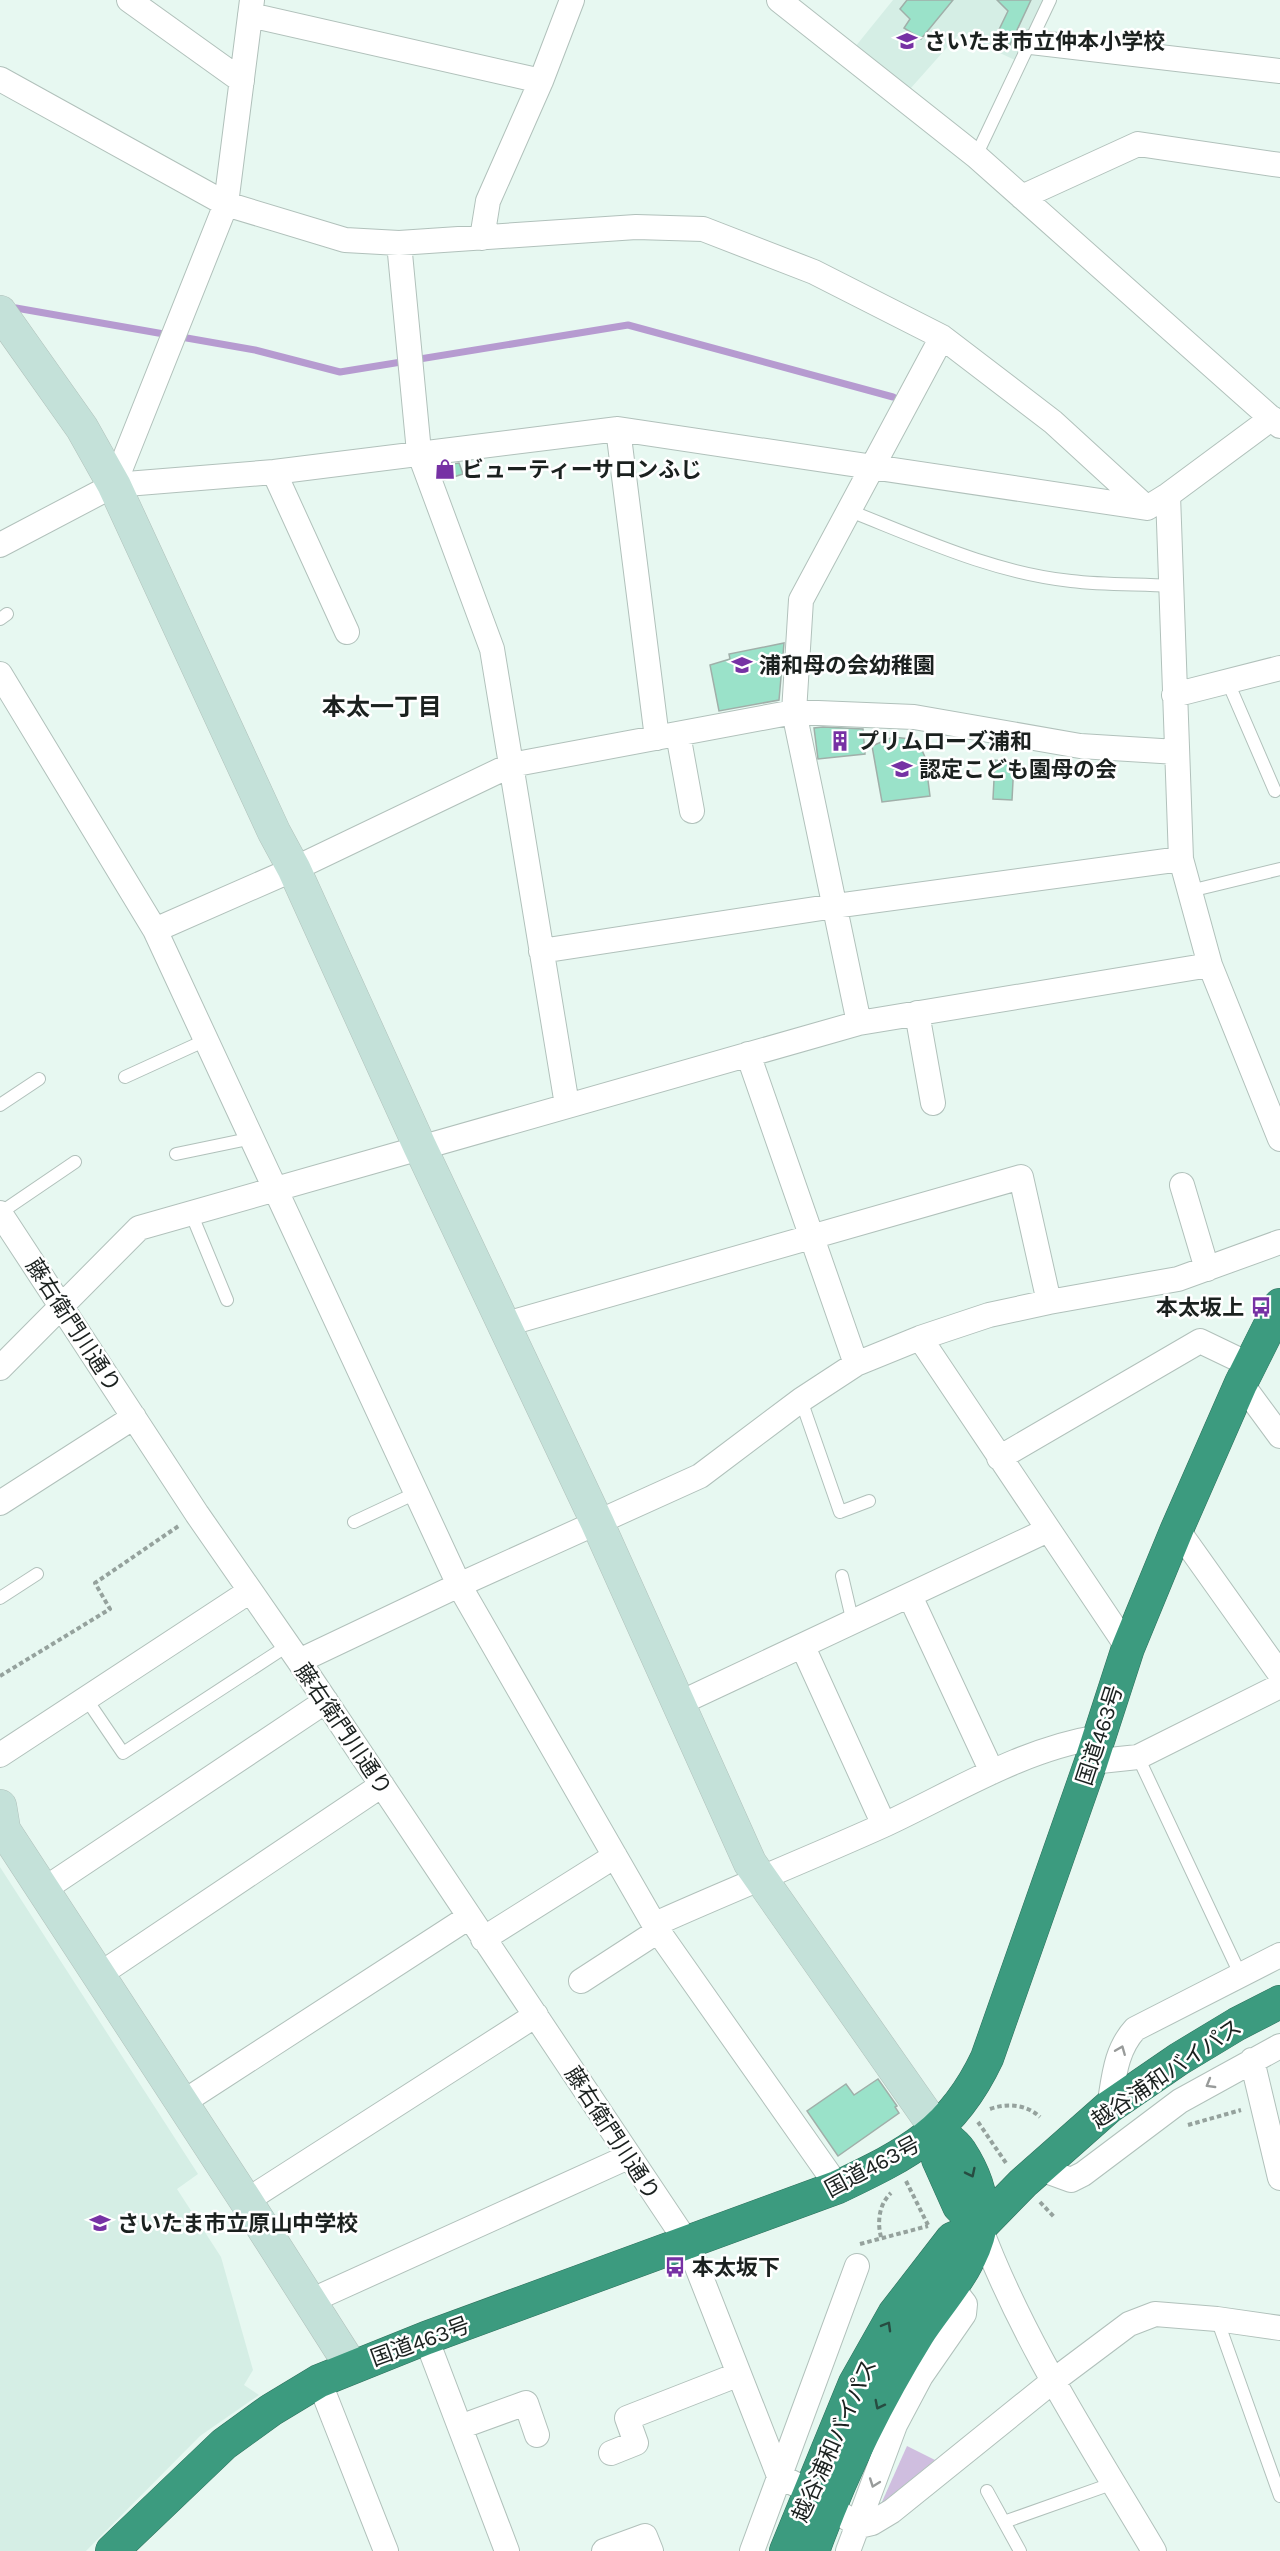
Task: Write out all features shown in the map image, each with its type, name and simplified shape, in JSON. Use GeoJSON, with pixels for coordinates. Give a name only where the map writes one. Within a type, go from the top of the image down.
{"type":"FeatureCollection","features":[{"type":"Feature","properties":{"kind":"highway","name":"国道463号"},"geometry":{"type":"LineString","coordinates":[[112,2551],[224,2444],[271,2410],[319,2381],[426,2338],[688,2244],[838,2187],[880,2167],[937,2130],[957,2110],[974,2085],[987,2058],[1095,1750],[1128,1648],[1177,1529],[1246,1374],[1280,1305]]}},
{"type":"Feature","properties":{"kind":"highway","name":"越谷浦和バイパス"},"geometry":{"type":"LineString","coordinates":[[813,2551],[819,2498],[855,2383],[894,2314],[952,2239],[980,2227],[1027,2179],[1109,2107],[1189,2053],[1280,2002]]}},
{"type":"Feature","properties":{"kind":"highway"},"geometry":{"type":"LineString","coordinates":[[937,2130],[959,2150],[981,2194],[980,2227]]}},
{"type":"Feature","properties":{"kind":"highway","name":"越谷浦和バイパス"},"geometry":{"type":"LineString","coordinates":[[786,2551],[919,2334],[972,2256],[980,2227]]}},
{"type":"Feature","properties":{"kind":"street"},"geometry":{"type":"LineString","coordinates":[[129,0],[242,81]]}},
{"type":"Feature","properties":{"kind":"street"},"geometry":{"type":"LineString","coordinates":[[482,238],[488,201],[541,81],[572,0]]}},
{"type":"Feature","properties":{"kind":"street"},"geometry":{"type":"LineString","coordinates":[[0,545],[114,485],[274,472],[419,452],[618,429],[1147,508],[1276,422],[976,156],[778,0]]}},
{"type":"Feature","properties":{"kind":"street"},"geometry":{"type":"LineString","coordinates":[[114,485],[226,204],[251,8],[541,81]]}},
{"type":"Feature","properties":{"kind":"street"},"geometry":{"type":"LineString","coordinates":[[1030,42],[1280,71]]}},
{"type":"Feature","properties":{"kind":"street"},"geometry":{"type":"LineString","coordinates":[[0,79],[226,204],[345,240],[399,243],[636,227],[703,229],[814,272],[942,336],[1053,422],[1147,508]]}},
{"type":"Feature","properties":{"kind":"street"},"geometry":{"type":"LineString","coordinates":[[1022,197],[1138,144],[1280,165]]}},
{"type":"Feature","properties":{"kind":"street"},"geometry":{"type":"LineString","coordinates":[[399,243],[419,452],[492,649],[567,1105]]}},
{"type":"Feature","properties":{"kind":"street"},"geometry":{"type":"LineString","coordinates":[[0,312],[82,428],[114,485],[274,832],[294,869],[420,1147],[597,1522],[750,1863],[937,2130]]}},
{"type":"Feature","properties":{"kind":"street"},"geometry":{"type":"LineString","coordinates":[[859,1023],[794,712],[801,600],[942,336]]}},
{"type":"Feature","properties":{"kind":"street"},"geometry":{"type":"LineString","coordinates":[[618,429],[668,736],[692,810]]}},
{"type":"Feature","properties":{"kind":"street"},"geometry":{"type":"LineString","coordinates":[[274,472],[347,632]]}},
{"type":"Feature","properties":{"kind":"street"},"geometry":{"type":"LineString","coordinates":[[1168,495],[1181,859],[1210,965],[1280,1139]]}},
{"type":"Feature","properties":{"kind":"street"},"geometry":{"type":"LineString","coordinates":[[1174,695],[1280,668]]}},
{"type":"Feature","properties":{"kind":"street"},"geometry":{"type":"LineString","coordinates":[[4,689],[155,930],[459,1585],[658,1931],[838,2187]]}},
{"type":"Feature","properties":{"kind":"street"},"geometry":{"type":"LineString","coordinates":[[155,930],[294,869],[512,765],[794,712],[914,717],[1080,746],[1177,752]]}},
{"type":"Feature","properties":{"kind":"street"},"geometry":{"type":"LineString","coordinates":[[542,951],[835,906],[1181,859]]}},
{"type":"Feature","properties":{"kind":"street"},"geometry":{"type":"LineString","coordinates":[[0,1368],[139,1228],[859,1023],[1210,965]]}},
{"type":"Feature","properties":{"kind":"street"},"geometry":{"type":"LineString","coordinates":[[917,1013],[933,1102]]}},
{"type":"Feature","properties":{"kind":"street"},"geometry":{"type":"LineString","coordinates":[[748,1054],[856,1364]]}},
{"type":"Feature","properties":{"kind":"street"},"geometry":{"type":"LineString","coordinates":[[503,1325],[1021,1177],[1049,1302]]}},
{"type":"Feature","properties":{"kind":"street"},"geometry":{"type":"LineString","coordinates":[[1182,1185],[1207,1269]]}},
{"type":"Feature","properties":{"kind":"street","name":"藤右衛門川通り"},"geometry":{"type":"LineString","coordinates":[[0,1213],[197,1514],[326,1701],[688,2244],[737,2375],[779,2476]]}},
{"type":"Feature","properties":{"kind":"street"},"geometry":{"type":"LineString","coordinates":[[293,1654],[459,1585],[700,1476],[801,1400],[856,1364],[920,1338],[989,1315],[1179,1279],[1280,1242]]}},
{"type":"Feature","properties":{"kind":"street"},"geometry":{"type":"LineString","coordinates":[[920,1338],[1128,1648]]}},
{"type":"Feature","properties":{"kind":"street"},"geometry":{"type":"LineString","coordinates":[[999,1458],[1200,1341],[1246,1374],[1280,1436]]}},
{"type":"Feature","properties":{"kind":"street"},"geometry":{"type":"LineString","coordinates":[[0,1503],[134,1417]]}},
{"type":"Feature","properties":{"kind":"street"},"geometry":{"type":"LineString","coordinates":[[1177,1529],[1280,1674]]}},
{"type":"Feature","properties":{"kind":"street"},"geometry":{"type":"LineString","coordinates":[[680,1703],[1048,1530]]}},
{"type":"Feature","properties":{"kind":"street"},"geometry":{"type":"LineString","coordinates":[[0,1755],[250,1591]]}},
{"type":"Feature","properties":{"kind":"street"},"geometry":{"type":"LineString","coordinates":[[910,1596],[992,1772]]}},
{"type":"Feature","properties":{"kind":"street"},"geometry":{"type":"LineString","coordinates":[[803,1647],[884,1825]]}},
{"type":"Feature","properties":{"kind":"street"},"geometry":{"type":"LineString","coordinates":[[581,1981],[658,1931],[662,1921],[884,1825],[992,1772],[1075,1741],[1095,1750],[1138,1757],[1280,1686]]}},
{"type":"Feature","properties":{"kind":"street"},"geometry":{"type":"LineString","coordinates":[[43,1890],[326,1701]]}},
{"type":"Feature","properties":{"kind":"street"},"geometry":{"type":"LineString","coordinates":[[99,1975],[382,1785]]}},
{"type":"Feature","properties":{"kind":"street"},"geometry":{"type":"LineString","coordinates":[[1,1815],[4,1830],[246,2201],[351,2367]]}},
{"type":"Feature","properties":{"kind":"street"},"geometry":{"type":"LineString","coordinates":[[483,1939],[615,1856]]}},
{"type":"Feature","properties":{"kind":"street"},"geometry":{"type":"LineString","coordinates":[[182,2103],[469,1917]]}},
{"type":"Feature","properties":{"kind":"street"},"geometry":{"type":"LineString","coordinates":[[1109,2107],[1118,2055],[1125,2039],[1135,2029],[1280,1955]]}},
{"type":"Feature","properties":{"kind":"street"},"geometry":{"type":"LineString","coordinates":[[246,2201],[536,2015]]}},
{"type":"Feature","properties":{"kind":"street"},"geometry":{"type":"LineString","coordinates":[[1027,2179],[1049,2172],[1071,2180],[1083,2174],[1180,2101],[1280,2046]]}},
{"type":"Feature","properties":{"kind":"street"},"geometry":{"type":"LineString","coordinates":[[1252,2060],[1280,2178]]}},
{"type":"Feature","properties":{"kind":"street"},"geometry":{"type":"LineString","coordinates":[[308,2301],[628,2157]]}},
{"type":"Feature","properties":{"kind":"street"},"geometry":{"type":"LineString","coordinates":[[980,2227],[1001,2282],[1053,2381],[1114,2483],[1148,2549]]}},
{"type":"Feature","properties":{"kind":"street"},"geometry":{"type":"LineString","coordinates":[[752,2551],[855,2258]]}},
{"type":"Feature","properties":{"kind":"street"},"geometry":{"type":"LineString","coordinates":[[848,2551],[895,2425],[921,2376],[964,2314],[965,2304],[951,2286]]}},
{"type":"Feature","properties":{"kind":"street"},"geometry":{"type":"LineString","coordinates":[[779,2476],[819,2498],[858,2526],[872,2523],[892,2511],[1053,2381],[1130,2324],[1155,2314],[1217,2319],[1280,2328]]}},
{"type":"Feature","properties":{"kind":"street"},"geometry":{"type":"LineString","coordinates":[[426,2338],[507,2551]]}},
{"type":"Feature","properties":{"kind":"street"},"geometry":{"type":"LineString","coordinates":[[611,2453],[636,2443],[627,2418],[737,2375]]}},
{"type":"Feature","properties":{"kind":"street"},"geometry":{"type":"LineString","coordinates":[[319,2381],[386,2551]]}},
{"type":"Feature","properties":{"kind":"street"},"geometry":{"type":"LineString","coordinates":[[460,2427],[526,2403],[537,2435]]}},
{"type":"Feature","properties":{"kind":"street"},"geometry":{"type":"LineString","coordinates":[[604,2551],[645,2536],[651,2551]]}},
{"type":"Feature","properties":{"kind":"lane"},"geometry":{"type":"LineString","coordinates":[[976,156],[1050,0]]}},
{"type":"Feature","properties":{"kind":"lane"},"geometry":{"type":"LineString","coordinates":[[850,511],[936,545],[1013,570],[1070,582],[1171,586]]}},
{"type":"Feature","properties":{"kind":"lane"},"geometry":{"type":"LineString","coordinates":[[1227,680],[1275,791]]}},
{"type":"Feature","properties":{"kind":"lane"},"geometry":{"type":"LineString","coordinates":[[1190,891],[1280,869]]}},
{"type":"Feature","properties":{"kind":"lane"},"geometry":{"type":"LineString","coordinates":[[125,1077],[206,1040]]}},
{"type":"Feature","properties":{"kind":"lane"},"geometry":{"type":"LineString","coordinates":[[0,1105],[39,1079]]}},
{"type":"Feature","properties":{"kind":"lane"},"geometry":{"type":"LineString","coordinates":[[176,1154],[253,1138]]}},
{"type":"Feature","properties":{"kind":"lane"},"geometry":{"type":"LineString","coordinates":[[0,1213],[75,1162]]}},
{"type":"Feature","properties":{"kind":"lane"},"geometry":{"type":"LineString","coordinates":[[191,1214],[227,1300]]}},
{"type":"Feature","properties":{"kind":"lane"},"geometry":{"type":"LineString","coordinates":[[801,1400],[840,1512],[869,1501]]}},
{"type":"Feature","properties":{"kind":"lane"},"geometry":{"type":"LineString","coordinates":[[354,1522],[416,1493]]}},
{"type":"Feature","properties":{"kind":"lane"},"geometry":{"type":"LineString","coordinates":[[0,1598],[37,1574]]}},
{"type":"Feature","properties":{"kind":"lane"},"geometry":{"type":"LineString","coordinates":[[842,1576],[853,1623]]}},
{"type":"Feature","properties":{"kind":"lane"},"geometry":{"type":"LineString","coordinates":[[85,1698],[123,1753],[293,1654]]}},
{"type":"Feature","properties":{"kind":"lane"},"geometry":{"type":"LineString","coordinates":[[1138,1757],[1240,1974]]}},
{"type":"Feature","properties":{"kind":"lane"},"geometry":{"type":"LineString","coordinates":[[1217,2319],[1280,2496]]}},
{"type":"Feature","properties":{"kind":"lane"},"geometry":{"type":"LineString","coordinates":[[1004,2522],[1114,2483]]}},
{"type":"Feature","properties":{"kind":"lane"},"geometry":{"type":"LineString","coordinates":[[987,2490],[1020,2551]]}},
{"type":"Feature","properties":{"kind":"path"},"geometry":{"type":"LineString","coordinates":[[0,1676],[110,1609],[95,1582],[197,1514]]}},
{"type":"Feature","properties":{"kind":"path"},"geometry":{"type":"LineString","coordinates":[[1177,2128],[1263,2104]]}},
{"type":"Feature","properties":{"kind":"path"},"geometry":{"type":"LineString","coordinates":[[984,2111],[996,2107],[1017,2106],[1030,2110],[1040,2117]]}},
{"type":"Feature","properties":{"kind":"path"},"geometry":{"type":"LineString","coordinates":[[975,2117],[1027,2179],[1055,2218]]}},
{"type":"Feature","properties":{"kind":"path"},"geometry":{"type":"LineString","coordinates":[[904,2174],[928,2225],[936,2232]]}},
{"type":"Feature","properties":{"kind":"path"},"geometry":{"type":"LineString","coordinates":[[881,2237],[878,2224],[885,2198],[906,2181]]}},
{"type":"Feature","properties":{"kind":"path"},"geometry":{"type":"LineString","coordinates":[[855,2258],[863,2242],[928,2225]]}},
{"type":"Feature","properties":{"kind":"shaded area","name":"さいたま市立仲本小学校"},"geometry":{"type":"Polygon","coordinates":[[[893,0],[1044,0],[1017,61],[959,34],[910,89],[855,47],[893,0]]]}},
{"type":"Feature","properties":{"kind":"shaded area","name":"さいたま市立原山中学校"},"geometry":{"type":"Polygon","coordinates":[[[0,1867],[198,2174],[177,2189],[221,2257],[253,2370],[244,2385],[259,2395],[200,2436],[86,2551],[0,2551],[0,1867]]]}},
{"type":"Feature","properties":{"kind":"shaded area"},"geometry":{"type":"Polygon","coordinates":[[[907,2446],[935,2460],[881,2504],[907,2446]]]}},
{"type":"Feature","properties":{"kind":"building"},"geometry":{"type":"Polygon","coordinates":[[[907,0],[953,0],[921,39],[904,28],[910,19],[900,9],[907,0]]]}},
{"type":"Feature","properties":{"kind":"building"},"geometry":{"type":"Polygon","coordinates":[[[997,0],[1031,0],[1010,45],[995,38],[1008,11],[997,0]]]}},
{"type":"Feature","properties":{"kind":"building"},"geometry":{"type":"Polygon","coordinates":[[[459,463],[463,474],[444,480],[439,466],[459,463]]]}},
{"type":"Feature","properties":{"kind":"building"},"geometry":{"type":"Polygon","coordinates":[[[784,643],[779,700],[719,711],[710,665],[730,659],[729,654],[784,643]]]}},
{"type":"Feature","properties":{"kind":"building","name":"プリムローズ浦和"},"geometry":{"type":"Polygon","coordinates":[[[814,728],[863,729],[865,754],[818,759],[814,728]]]}},
{"type":"Feature","properties":{"kind":"building"},"geometry":{"type":"Polygon","coordinates":[[[893,737],[911,739],[920,746],[925,757],[930,796],[882,802],[872,746],[893,737]]]}},
{"type":"Feature","properties":{"kind":"building"},"geometry":{"type":"Polygon","coordinates":[[[995,760],[1014,762],[1012,800],[993,799],[995,760]]]}},
{"type":"Feature","properties":{"kind":"building"},"geometry":{"type":"Polygon","coordinates":[[[878,2079],[897,2106],[895,2107],[899,2113],[838,2156],[807,2111],[846,2084],[854,2095],[878,2079]]]}},
{"type":"Feature","properties":{"kind":"waterway"},"geometry":{"type":"LineString","coordinates":[[11,312],[16,308],[255,350],[340,372],[628,325],[893,397]]}},
{"type":"Feature","properties":{"kind":"place","name":"さいたま市立仲本小学校"},"geometry":{"type":"Point","coordinates":[907,41]}},
{"type":"Feature","properties":{"kind":"place","name":"ビューティーサロンふじ"},"geometry":{"type":"Point","coordinates":[445,469]}},
{"type":"Feature","properties":{"kind":"place","name":"浦和母の会幼稚園"},"geometry":{"type":"Point","coordinates":[742,665]}},
{"type":"Feature","properties":{"kind":"place","name":"プリムローズ浦和"},"geometry":{"type":"Point","coordinates":[840,741]}},
{"type":"Feature","properties":{"kind":"place","name":"認定こども園母の会"},"geometry":{"type":"Point","coordinates":[902,769]}},
{"type":"Feature","properties":{"kind":"place","name":"本太坂上"},"geometry":{"type":"Point","coordinates":[1261,1307]}},
{"type":"Feature","properties":{"kind":"place","name":"さいたま市立原山中学校"},"geometry":{"type":"Point","coordinates":[100,2223]}},
{"type":"Feature","properties":{"kind":"place","name":"本太坂下"},"geometry":{"type":"Point","coordinates":[675,2267]}},
{"type":"Feature","properties":{"kind":"district","name":"本太一丁目"},"geometry":{"type":"Point","coordinates":[382,707]}}]}
